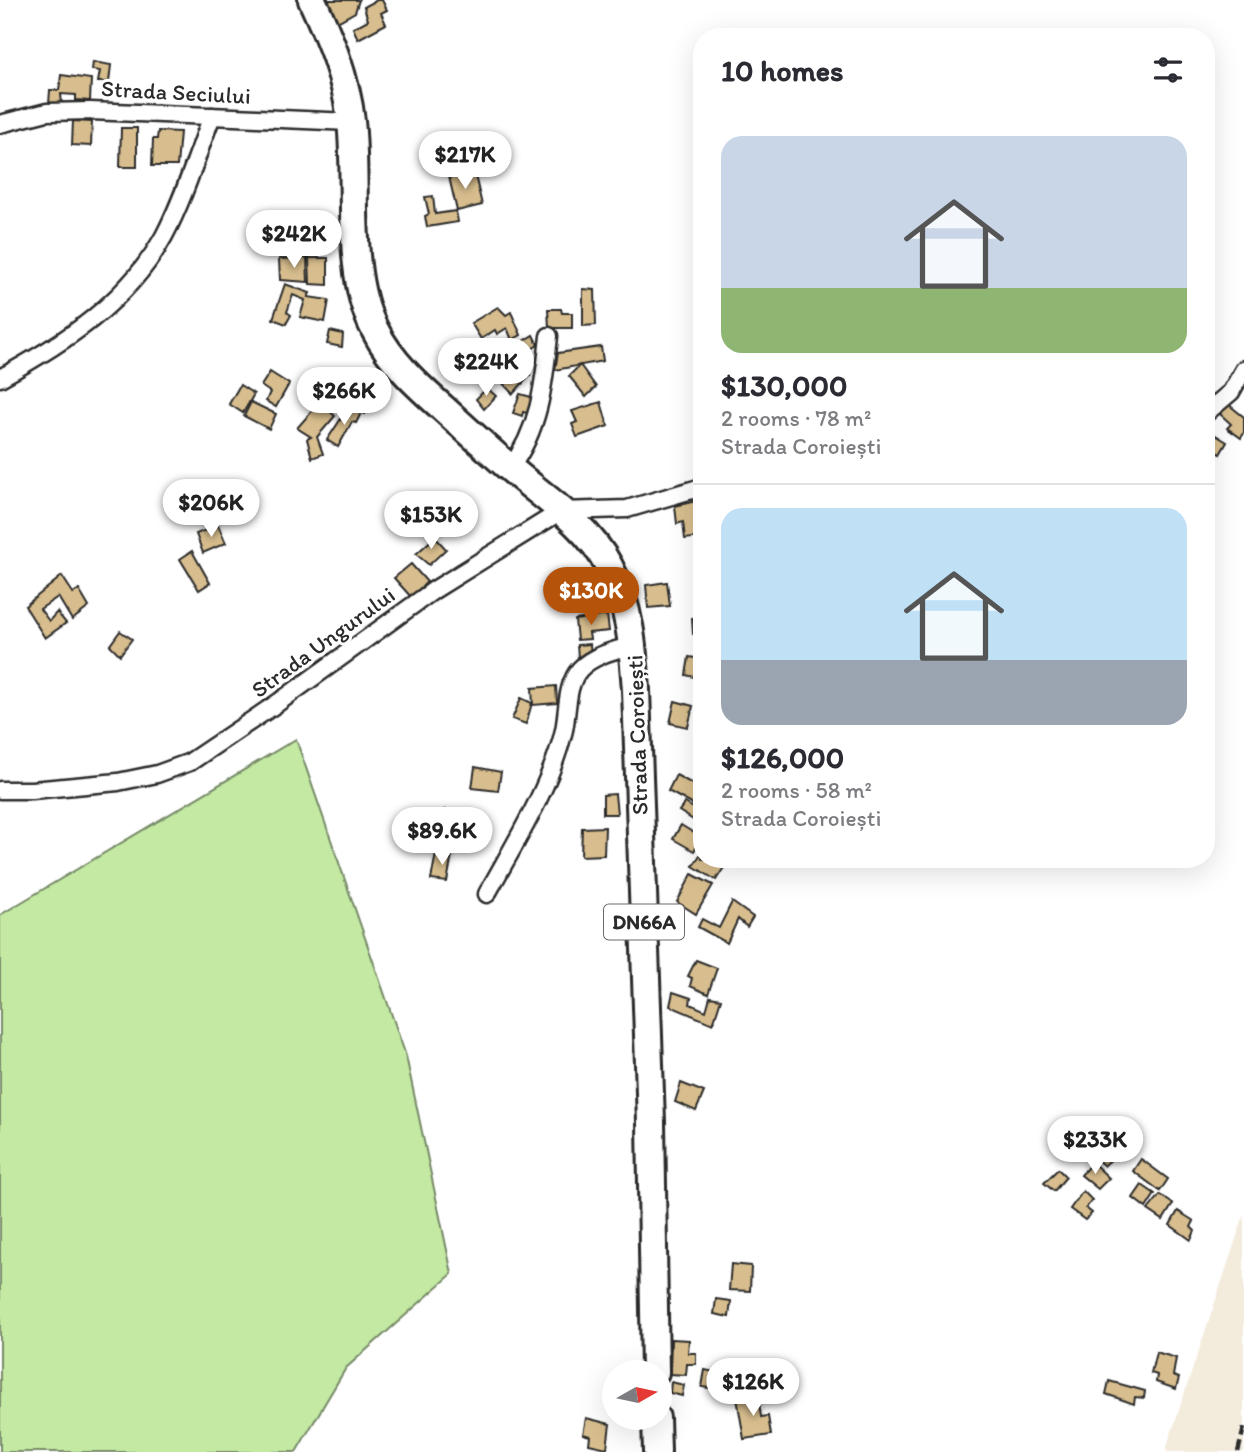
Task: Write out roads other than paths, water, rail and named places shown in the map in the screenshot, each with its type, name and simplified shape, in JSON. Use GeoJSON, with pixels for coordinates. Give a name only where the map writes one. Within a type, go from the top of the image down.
{"type":"FeatureCollection","features":[{"type":"Feature","properties":{"kind":"main road","name":"Strada Coroiești"},"geometry":{"type":"LineString","coordinates":[[312,0],[345,85],[351,122],[357,254],[362,294],[371,322],[388,353],[414,382],[583,531],[609,565],[625,607],[633,645],[651,1122],[655,1360]]}},
{"type":"Feature","properties":{"kind":"main road"},"geometry":{"type":"LineString","coordinates":[[656,1430],[657,1452]]}},
{"type":"Feature","properties":{"kind":"street","name":"Strada Seciului"},"geometry":{"type":"LineString","coordinates":[[0,124],[47,112],[90,111],[351,122]]}},
{"type":"Feature","properties":{"kind":"street"},"geometry":{"type":"LineString","coordinates":[[0,378],[51,350],[98,316],[135,277],[164,236],[212,116]]}},
{"type":"Feature","properties":{"kind":"street"},"geometry":{"type":"LineString","coordinates":[[510,468],[525,446],[535,424],[544,383],[549,336]]}},
{"type":"Feature","properties":{"kind":"street"},"geometry":{"type":"LineString","coordinates":[[1215,405],[1231,392],[1244,369]]}},
{"type":"Feature","properties":{"kind":"street"},"geometry":{"type":"LineString","coordinates":[[555,505],[627,509],[693,490]]}},
{"type":"Feature","properties":{"kind":"street","name":"Strada Ungurului"},"geometry":{"type":"LineString","coordinates":[[0,790],[32,790],[118,782],[157,774],[190,762],[279,702],[555,505]]}},
{"type":"Feature","properties":{"kind":"street"},"geometry":{"type":"LineString","coordinates":[[487,894],[522,831],[548,774],[564,732],[571,683],[580,668],[602,654],[633,645]]}},
{"type":"Feature","properties":{"kind":"railway"},"geometry":{"type":"LineString","coordinates":[[1238,1452],[1244,1428]]}}]}
